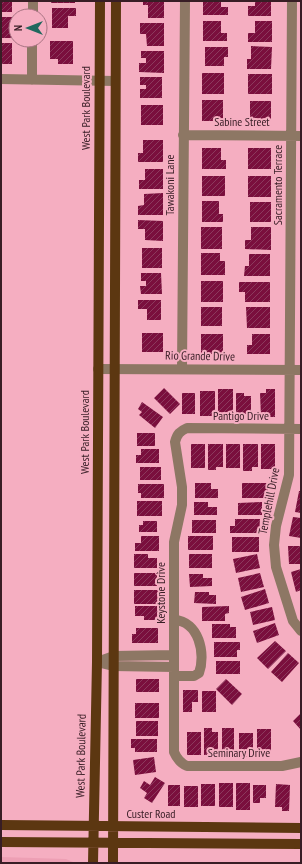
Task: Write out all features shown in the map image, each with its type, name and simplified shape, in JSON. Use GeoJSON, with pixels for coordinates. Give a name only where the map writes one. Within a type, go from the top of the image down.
{"type":"FeatureCollection","features":[{"type":"Feature","properties":{"kind":"main road","name":"West Park Boulevard"},"geometry":{"type":"LineString","coordinates":[[93,863],[97,662],[100,1]]}},
{"type":"Feature","properties":{"kind":"main road"},"geometry":{"type":"LineString","coordinates":[[113,863],[116,1]]}},
{"type":"Feature","properties":{"kind":"main road"},"geometry":{"type":"LineString","coordinates":[[97,492],[114,492]]}},
{"type":"Feature","properties":{"kind":"main road","name":"Custer Road"},"geometry":{"type":"LineString","coordinates":[[1,825],[301,828]]}},
{"type":"Feature","properties":{"kind":"main road"},"geometry":{"type":"LineString","coordinates":[[1,842],[301,844]]}},
{"type":"Feature","properties":{"kind":"street","name":"Tawakoni Lane"},"geometry":{"type":"LineString","coordinates":[[182,369],[185,1]]}},
{"type":"Feature","properties":{"kind":"street","name":"Sacramento Terrace"},"geometry":{"type":"LineString","coordinates":[[290,370],[296,136],[292,1]]}},
{"type":"Feature","properties":{"kind":"street"},"geometry":{"type":"LineString","coordinates":[[32,48],[32,80]]}},
{"type":"Feature","properties":{"kind":"street"},"geometry":{"type":"LineString","coordinates":[[1,79],[115,81]]}},
{"type":"Feature","properties":{"kind":"street","name":"Sabine Street"},"geometry":{"type":"LineString","coordinates":[[183,135],[296,136]]}},
{"type":"Feature","properties":{"kind":"street","name":"Rio Grande Drive"},"geometry":{"type":"LineString","coordinates":[[98,369],[301,370]]}},
{"type":"Feature","properties":{"kind":"street","name":"Templehill Drive"},"geometry":{"type":"LineString","coordinates":[[290,370],[289,477],[276,526],[274,545],[276,567],[293,621],[301,631]]}},
{"type":"Feature","properties":{"kind":"street","name":"Pantigo Drive"},"geometry":{"type":"LineString","coordinates":[[182,430],[187,428],[301,429]]}},
{"type":"Feature","properties":{"kind":"street","name":"Keystone Drive"},"geometry":{"type":"LineString","coordinates":[[178,759],[174,752],[174,542],[182,505],[182,487],[175,442],[178,433],[182,430]]}},
{"type":"Feature","properties":{"kind":"street"},"geometry":{"type":"LineString","coordinates":[[97,662],[114,666],[174,672],[194,676],[199,673],[200,668],[200,643],[197,636],[184,622],[174,620]]}},
{"type":"Feature","properties":{"kind":"street"},"geometry":{"type":"LineString","coordinates":[[97,662],[114,656],[174,655]]}},
{"type":"Feature","properties":{"kind":"street","name":"Seminary Drive"},"geometry":{"type":"LineString","coordinates":[[178,759],[187,766],[282,766],[301,763]]}},
{"type":"Feature","properties":{"kind":"shaded area"},"geometry":{"type":"Polygon","coordinates":[[[1,857],[66,859],[75,863],[1,863],[1,857]]]}},
{"type":"Feature","properties":{"kind":"building"},"geometry":{"type":"Polygon","coordinates":[[[1,1],[12,1],[12,8],[8,8],[8,12],[1,12],[1,1]]]}},
{"type":"Feature","properties":{"kind":"building"},"geometry":{"type":"Polygon","coordinates":[[[51,1],[75,1],[75,3],[51,3],[51,1]]]}},
{"type":"Feature","properties":{"kind":"building"},"geometry":{"type":"Polygon","coordinates":[[[143,1],[164,1],[164,18],[148,18],[148,5],[143,5],[143,1]]]}},
{"type":"Feature","properties":{"kind":"building"},"geometry":{"type":"Polygon","coordinates":[[[203,1],[221,1],[221,7],[228,7],[228,15],[203,15],[203,1]]]}},
{"type":"Feature","properties":{"kind":"building"},"geometry":{"type":"Polygon","coordinates":[[[255,1],[271,1],[271,16],[248,16],[248,6],[255,6],[255,1]]]}},
{"type":"Feature","properties":{"kind":"building"},"geometry":{"type":"Polygon","coordinates":[[[52,8],[76,8],[76,16],[68,16],[68,28],[52,28],[52,8]]]}},
{"type":"Feature","properties":{"kind":"building"},"geometry":{"type":"Polygon","coordinates":[[[1,17],[8,17],[8,38],[1,38],[1,17]]]}},
{"type":"Feature","properties":{"kind":"building"},"geometry":{"type":"Polygon","coordinates":[[[203,21],[221,21],[221,33],[227,33],[227,41],[203,41],[203,21]]]}},
{"type":"Feature","properties":{"kind":"building"},"geometry":{"type":"Polygon","coordinates":[[[255,21],[272,21],[272,42],[248,42],[248,33],[255,33],[255,21]]]}},
{"type":"Feature","properties":{"kind":"building"},"geometry":{"type":"Polygon","coordinates":[[[140,23],[164,23],[164,46],[147,46],[146,34],[140,34],[140,23]]]}},
{"type":"Feature","properties":{"kind":"building"},"geometry":{"type":"Polygon","coordinates":[[[50,41],[73,41],[73,64],[58,64],[58,59],[50,59],[50,41]]]}},
{"type":"Feature","properties":{"kind":"building"},"geometry":{"type":"Polygon","coordinates":[[[1,43],[8,43],[8,48],[12,48],[12,64],[1,64],[1,43]]]}},
{"type":"Feature","properties":{"kind":"building"},"geometry":{"type":"Polygon","coordinates":[[[251,46],[272,47],[271,69],[247,69],[247,59],[251,59],[251,46]]]}},
{"type":"Feature","properties":{"kind":"building"},"geometry":{"type":"Polygon","coordinates":[[[205,47],[228,47],[228,57],[224,57],[224,66],[205,66],[205,47]]]}},
{"type":"Feature","properties":{"kind":"building"},"geometry":{"type":"Polygon","coordinates":[[[141,51],[164,51],[164,73],[139,72],[139,63],[146,63],[146,58],[141,58],[141,51]]]}},
{"type":"Feature","properties":{"kind":"building"},"geometry":{"type":"Polygon","coordinates":[[[202,73],[224,73],[224,94],[202,94],[202,73]]]}},
{"type":"Feature","properties":{"kind":"building"},"geometry":{"type":"Polygon","coordinates":[[[248,74],[272,74],[272,94],[248,94],[248,74]]]}},
{"type":"Feature","properties":{"kind":"building"},"geometry":{"type":"Polygon","coordinates":[[[140,77],[162,77],[162,98],[140,98],[140,89],[146,89],[146,85],[140,85],[140,77]]]}},
{"type":"Feature","properties":{"kind":"building"},"geometry":{"type":"Polygon","coordinates":[[[202,100],[223,100],[223,121],[202,121],[202,100]]]}},
{"type":"Feature","properties":{"kind":"building"},"geometry":{"type":"Polygon","coordinates":[[[250,101],[271,101],[271,121],[250,121],[250,101]]]}},
{"type":"Feature","properties":{"kind":"building"},"geometry":{"type":"Polygon","coordinates":[[[141,105],[163,105],[163,125],[141,125],[141,105]]]}},
{"type":"Feature","properties":{"kind":"building"},"geometry":{"type":"Polygon","coordinates":[[[143,140],[163,140],[163,162],[138,162],[138,153],[143,153],[143,140]]]}},
{"type":"Feature","properties":{"kind":"building"},"geometry":{"type":"Polygon","coordinates":[[[202,148],[221,148],[221,160],[226,160],[226,169],[202,169],[202,148]]]}},
{"type":"Feature","properties":{"kind":"building"},"geometry":{"type":"Polygon","coordinates":[[[248,148],[271,148],[271,169],[248,169],[248,148]]]}},
{"type":"Feature","properties":{"kind":"building"},"geometry":{"type":"Polygon","coordinates":[[[145,169],[163,169],[163,189],[139,189],[139,180],[145,180],[145,169]]]}},
{"type":"Feature","properties":{"kind":"building"},"geometry":{"type":"Polygon","coordinates":[[[202,176],[225,176],[225,196],[202,196],[202,176]]]}},
{"type":"Feature","properties":{"kind":"building"},"geometry":{"type":"Polygon","coordinates":[[[248,176],[271,176],[271,197],[248,197],[248,176]]]}},
{"type":"Feature","properties":{"kind":"building"},"geometry":{"type":"Polygon","coordinates":[[[163,193],[163,215],[138,215],[138,206],[144,205],[144,194],[163,193]]]}},
{"type":"Feature","properties":{"kind":"building"},"geometry":{"type":"Polygon","coordinates":[[[202,201],[219,201],[219,214],[223,214],[223,222],[202,222],[202,201]]]}},
{"type":"Feature","properties":{"kind":"building"},"geometry":{"type":"Polygon","coordinates":[[[250,202],[271,202],[271,222],[250,222],[250,202]]]}},
{"type":"Feature","properties":{"kind":"building"},"geometry":{"type":"Polygon","coordinates":[[[138,220],[163,221],[163,241],[145,240],[145,229],[138,229],[138,220]]]}},
{"type":"Feature","properties":{"kind":"building"},"geometry":{"type":"Polygon","coordinates":[[[201,227],[222,227],[222,249],[201,249],[201,227]]]}},
{"type":"Feature","properties":{"kind":"building"},"geometry":{"type":"Polygon","coordinates":[[[251,227],[271,227],[271,250],[245,249],[245,240],[251,240],[251,227]]]}},
{"type":"Feature","properties":{"kind":"building"},"geometry":{"type":"Polygon","coordinates":[[[142,248],[162,248],[162,268],[142,268],[142,248]]]}},
{"type":"Feature","properties":{"kind":"building"},"geometry":{"type":"Polygon","coordinates":[[[201,253],[220,253],[220,261],[225,261],[225,275],[201,275],[201,253]]]}},
{"type":"Feature","properties":{"kind":"building"},"geometry":{"type":"Polygon","coordinates":[[[249,254],[270,254],[270,276],[244,276],[245,266],[249,266],[249,254]]]}},
{"type":"Feature","properties":{"kind":"building"},"geometry":{"type":"Polygon","coordinates":[[[141,273],[161,273],[162,294],[141,294],[140,286],[146,286],[146,281],[141,281],[141,273]]]}},
{"type":"Feature","properties":{"kind":"building"},"geometry":{"type":"Polygon","coordinates":[[[201,281],[223,281],[223,302],[201,302],[201,281]]]}},
{"type":"Feature","properties":{"kind":"building"},"geometry":{"type":"Polygon","coordinates":[[[239,282],[270,282],[270,302],[245,302],[245,292],[239,292],[239,282]]]}},
{"type":"Feature","properties":{"kind":"building"},"geometry":{"type":"Polygon","coordinates":[[[138,300],[161,300],[161,320],[147,320],[147,309],[138,309],[138,300]]]}},
{"type":"Feature","properties":{"kind":"building"},"geometry":{"type":"Polygon","coordinates":[[[201,307],[222,307],[222,326],[201,326],[201,307]]]}},
{"type":"Feature","properties":{"kind":"building"},"geometry":{"type":"Polygon","coordinates":[[[246,307],[270,307],[270,328],[247,328],[246,307]]]}},
{"type":"Feature","properties":{"kind":"building"},"geometry":{"type":"Polygon","coordinates":[[[142,333],[163,333],[163,352],[142,352],[142,333]]]}},
{"type":"Feature","properties":{"kind":"building"},"geometry":{"type":"Polygon","coordinates":[[[201,334],[223,334],[223,354],[201,354],[201,334]]]}},
{"type":"Feature","properties":{"kind":"building"},"geometry":{"type":"Polygon","coordinates":[[[252,334],[270,334],[270,354],[247,354],[247,345],[252,345],[252,334]]]}},
{"type":"Feature","properties":{"kind":"building"},"geometry":{"type":"Polygon","coordinates":[[[164,388],[180,404],[170,414],[154,398],[164,388]]]}},
{"type":"Feature","properties":{"kind":"building"},"geometry":{"type":"Polygon","coordinates":[[[218,389],[233,389],[233,416],[218,416],[218,389]]]}},
{"type":"Feature","properties":{"kind":"building"},"geometry":{"type":"Polygon","coordinates":[[[266,389],[275,389],[275,417],[261,417],[260,393],[266,393],[266,389]]]}},
{"type":"Feature","properties":{"kind":"building"},"geometry":{"type":"Polygon","coordinates":[[[200,391],[215,391],[215,416],[200,416],[200,391]]]}},
{"type":"Feature","properties":{"kind":"building"},"geometry":{"type":"Polygon","coordinates":[[[182,393],[195,393],[195,414],[182,414],[182,393]]]}},
{"type":"Feature","properties":{"kind":"building"},"geometry":{"type":"Polygon","coordinates":[[[236,393],[244,393],[244,396],[251,396],[251,414],[236,414],[236,393]]]}},
{"type":"Feature","properties":{"kind":"building"},"geometry":{"type":"Polygon","coordinates":[[[142,402],[163,417],[155,428],[139,415],[142,412],[138,409],[142,402]]]}},
{"type":"Feature","properties":{"kind":"building"},"geometry":{"type":"Polygon","coordinates":[[[137,433],[155,433],[155,446],[137,446],[137,433]]]}},
{"type":"Feature","properties":{"kind":"building"},"geometry":{"type":"Polygon","coordinates":[[[191,444],[205,444],[205,468],[191,468],[191,444]]]}},
{"type":"Feature","properties":{"kind":"building"},"geometry":{"type":"Polygon","coordinates":[[[208,444],[223,444],[223,467],[216,467],[216,470],[208,470],[208,444]]]}},
{"type":"Feature","properties":{"kind":"building"},"geometry":{"type":"Polygon","coordinates":[[[226,444],[240,444],[240,468],[226,468],[226,444]]]}},
{"type":"Feature","properties":{"kind":"building"},"geometry":{"type":"Polygon","coordinates":[[[243,444],[258,444],[258,467],[252,467],[252,471],[243,471],[243,444]]]}},
{"type":"Feature","properties":{"kind":"building"},"geometry":{"type":"Polygon","coordinates":[[[261,444],[275,444],[275,469],[261,469],[261,444]]]}},
{"type":"Feature","properties":{"kind":"building"},"geometry":{"type":"Polygon","coordinates":[[[141,449],[159,449],[159,463],[136,463],[136,455],[141,455],[141,449]]]}},
{"type":"Feature","properties":{"kind":"building"},"geometry":{"type":"Polygon","coordinates":[[[140,467],[161,467],[161,480],[140,480],[140,467]]]}},
{"type":"Feature","properties":{"kind":"building"},"geometry":{"type":"Polygon","coordinates":[[[195,483],[211,483],[211,489],[218,489],[218,498],[195,498],[195,483]]]}},
{"type":"Feature","properties":{"kind":"building"},"geometry":{"type":"Polygon","coordinates":[[[242,483],[268,483],[268,498],[242,498],[242,483]]]}},
{"type":"Feature","properties":{"kind":"building"},"geometry":{"type":"Polygon","coordinates":[[[138,484],[164,484],[164,498],[141,498],[141,493],[138,493],[138,484]]]}},
{"type":"Feature","properties":{"kind":"building"},"geometry":{"type":"Polygon","coordinates":[[[299,491],[301,491],[301,513],[295,512],[299,491]]]}},
{"type":"Feature","properties":{"kind":"building"},"geometry":{"type":"Polygon","coordinates":[[[137,501],[162,501],[162,516],[137,516],[137,501]]]}},
{"type":"Feature","properties":{"kind":"building"},"geometry":{"type":"Polygon","coordinates":[[[194,502],[208,502],[208,507],[217,507],[217,515],[194,515],[194,502]]]}},
{"type":"Feature","properties":{"kind":"building"},"geometry":{"type":"Polygon","coordinates":[[[262,502],[262,515],[238,515],[238,503],[262,502]]]}},
{"type":"Feature","properties":{"kind":"building"},"geometry":{"type":"Polygon","coordinates":[[[293,517],[301,518],[301,538],[289,536],[293,517]]]}},
{"type":"Feature","properties":{"kind":"building"},"geometry":{"type":"Polygon","coordinates":[[[235,519],[260,519],[259,533],[230,533],[230,526],[235,526],[235,519]]]}},
{"type":"Feature","properties":{"kind":"building"},"geometry":{"type":"Polygon","coordinates":[[[192,520],[216,520],[216,533],[192,533],[192,520]]]}},
{"type":"Feature","properties":{"kind":"building"},"geometry":{"type":"Polygon","coordinates":[[[143,521],[157,521],[157,532],[139,532],[139,525],[143,525],[143,521]]]}},
{"type":"Feature","properties":{"kind":"building"},"geometry":{"type":"Polygon","coordinates":[[[141,536],[159,536],[159,551],[135,551],[135,543],[141,543],[141,536]]]}},
{"type":"Feature","properties":{"kind":"building"},"geometry":{"type":"Polygon","coordinates":[[[188,536],[213,536],[213,550],[188,550],[188,536]]]}},
{"type":"Feature","properties":{"kind":"building"},"geometry":{"type":"Polygon","coordinates":[[[232,537],[259,537],[259,552],[232,552],[232,537]]]}},
{"type":"Feature","properties":{"kind":"building"},"geometry":{"type":"Polygon","coordinates":[[[288,546],[301,546],[301,564],[289,564],[288,546]]]}},
{"type":"Feature","properties":{"kind":"building"},"geometry":{"type":"Polygon","coordinates":[[[134,554],[148,554],[148,558],[157,558],[157,568],[134,568],[134,554]]]}},
{"type":"Feature","properties":{"kind":"building"},"geometry":{"type":"Polygon","coordinates":[[[189,554],[212,554],[212,568],[189,568],[189,554]]]}},
{"type":"Feature","properties":{"kind":"building"},"geometry":{"type":"Polygon","coordinates":[[[257,554],[260,568],[236,573],[233,559],[257,554]]]}},
{"type":"Feature","properties":{"kind":"building"},"geometry":{"type":"Polygon","coordinates":[[[301,569],[301,590],[296,592],[291,572],[301,569]]]}},
{"type":"Feature","properties":{"kind":"building"},"geometry":{"type":"Polygon","coordinates":[[[134,573],[157,573],[157,586],[134,586],[134,573]]]}},
{"type":"Feature","properties":{"kind":"building"},"geometry":{"type":"Polygon","coordinates":[[[260,573],[264,587],[241,592],[238,578],[260,573]]]}},
{"type":"Feature","properties":{"kind":"building"},"geometry":{"type":"Polygon","coordinates":[[[189,574],[203,574],[203,578],[212,578],[212,586],[190,587],[189,574]]]}},
{"type":"Feature","properties":{"kind":"building"},"geometry":{"type":"Polygon","coordinates":[[[265,589],[269,603],[245,610],[241,597],[265,589]]]}},
{"type":"Feature","properties":{"kind":"building"},"geometry":{"type":"Polygon","coordinates":[[[134,590],[158,590],[158,604],[134,604],[134,590]]]}},
{"type":"Feature","properties":{"kind":"building"},"geometry":{"type":"Polygon","coordinates":[[[195,592],[209,592],[209,595],[216,595],[216,604],[194,603],[195,592]]]}},
{"type":"Feature","properties":{"kind":"building"},"geometry":{"type":"Polygon","coordinates":[[[135,606],[158,606],[158,620],[144,620],[144,616],[135,616],[135,606]]]}},
{"type":"Feature","properties":{"kind":"building"},"geometry":{"type":"Polygon","coordinates":[[[229,606],[229,613],[225,614],[225,621],[202,621],[202,607],[229,606]]]}},
{"type":"Feature","properties":{"kind":"building"},"geometry":{"type":"Polygon","coordinates":[[[272,607],[275,620],[253,625],[250,612],[272,607]]]}},
{"type":"Feature","properties":{"kind":"building"},"geometry":{"type":"Polygon","coordinates":[[[275,623],[279,635],[257,643],[253,631],[275,623]]]}},
{"type":"Feature","properties":{"kind":"building"},"geometry":{"type":"Polygon","coordinates":[[[212,624],[230,624],[230,627],[236,627],[236,638],[212,638],[212,624]]]}},
{"type":"Feature","properties":{"kind":"building"},"geometry":{"type":"Polygon","coordinates":[[[136,628],[158,628],[158,643],[132,643],[132,634],[136,634],[136,628]]]}},
{"type":"Feature","properties":{"kind":"building"},"geometry":{"type":"Polygon","coordinates":[[[275,641],[286,651],[268,669],[257,658],[275,641]]]}},
{"type":"Feature","properties":{"kind":"building"},"geometry":{"type":"Polygon","coordinates":[[[214,642],[240,642],[240,650],[237,650],[237,657],[214,657],[214,642]]]}},
{"type":"Feature","properties":{"kind":"building"},"geometry":{"type":"Polygon","coordinates":[[[288,653],[299,663],[282,682],[271,672],[288,653]]]}},
{"type":"Feature","properties":{"kind":"building"},"geometry":{"type":"Polygon","coordinates":[[[216,661],[240,661],[240,674],[216,674],[216,661]]]}},
{"type":"Feature","properties":{"kind":"building"},"geometry":{"type":"Polygon","coordinates":[[[136,679],[159,679],[159,692],[136,692],[136,679]]]}},
{"type":"Feature","properties":{"kind":"building"},"geometry":{"type":"Polygon","coordinates":[[[226,679],[242,694],[232,705],[216,689],[226,679]]]}},
{"type":"Feature","properties":{"kind":"building"},"geometry":{"type":"Polygon","coordinates":[[[183,690],[198,690],[198,702],[192,702],[192,712],[183,712],[183,690]]]}},
{"type":"Feature","properties":{"kind":"building"},"geometry":{"type":"Polygon","coordinates":[[[202,691],[216,691],[216,712],[202,712],[202,691]]]}},
{"type":"Feature","properties":{"kind":"building"},"geometry":{"type":"Polygon","coordinates":[[[135,703],[159,703],[159,718],[135,718],[135,703]]]}},
{"type":"Feature","properties":{"kind":"building"},"geometry":{"type":"Polygon","coordinates":[[[301,713],[301,730],[293,721],[301,713]]]}},
{"type":"Feature","properties":{"kind":"building"},"geometry":{"type":"Polygon","coordinates":[[[136,721],[158,721],[158,736],[136,736],[136,721]]]}},
{"type":"Feature","properties":{"kind":"building"},"geometry":{"type":"Polygon","coordinates":[[[204,728],[212,728],[212,732],[218,732],[218,755],[204,755],[204,728]]]}},
{"type":"Feature","properties":{"kind":"building"},"geometry":{"type":"Polygon","coordinates":[[[222,728],[234,728],[234,756],[222,756],[222,728]]]}},
{"type":"Feature","properties":{"kind":"building"},"geometry":{"type":"Polygon","coordinates":[[[257,729],[271,729],[271,756],[257,756],[257,729]]]}},
{"type":"Feature","properties":{"kind":"building"},"geometry":{"type":"Polygon","coordinates":[[[187,732],[201,732],[201,755],[187,755],[187,732]]]}},
{"type":"Feature","properties":{"kind":"building"},"geometry":{"type":"Polygon","coordinates":[[[239,733],[253,733],[253,757],[239,757],[239,733]]]}},
{"type":"Feature","properties":{"kind":"building"},"geometry":{"type":"Polygon","coordinates":[[[131,739],[157,739],[157,752],[135,752],[135,748],[131,748],[131,739]]]}},
{"type":"Feature","properties":{"kind":"building"},"geometry":{"type":"Polygon","coordinates":[[[154,757],[156,772],[135,775],[133,760],[154,757]]]}},
{"type":"Feature","properties":{"kind":"building"},"geometry":{"type":"Polygon","coordinates":[[[155,777],[165,783],[152,803],[144,798],[147,793],[140,788],[144,781],[150,785],[155,777]]]}},
{"type":"Feature","properties":{"kind":"building"},"geometry":{"type":"Polygon","coordinates":[[[219,783],[233,783],[233,807],[219,807],[219,783]]]}},
{"type":"Feature","properties":{"kind":"building"},"geometry":{"type":"Polygon","coordinates":[[[236,783],[250,783],[250,810],[236,810],[236,783]]]}},
{"type":"Feature","properties":{"kind":"building"},"geometry":{"type":"Polygon","coordinates":[[[201,784],[215,784],[215,806],[201,806],[201,784]]]}},
{"type":"Feature","properties":{"kind":"building"},"geometry":{"type":"Polygon","coordinates":[[[276,784],[290,785],[289,811],[282,811],[282,807],[275,807],[276,784]]]}},
{"type":"Feature","properties":{"kind":"building"},"geometry":{"type":"Polygon","coordinates":[[[168,785],[180,785],[180,806],[168,806],[168,785]]]}},
{"type":"Feature","properties":{"kind":"building"},"geometry":{"type":"Polygon","coordinates":[[[253,785],[266,785],[266,798],[260,798],[260,803],[253,803],[253,785]]]}},
{"type":"Feature","properties":{"kind":"building"},"geometry":{"type":"Polygon","coordinates":[[[184,786],[198,786],[198,807],[184,807],[184,786]]]}}]}
